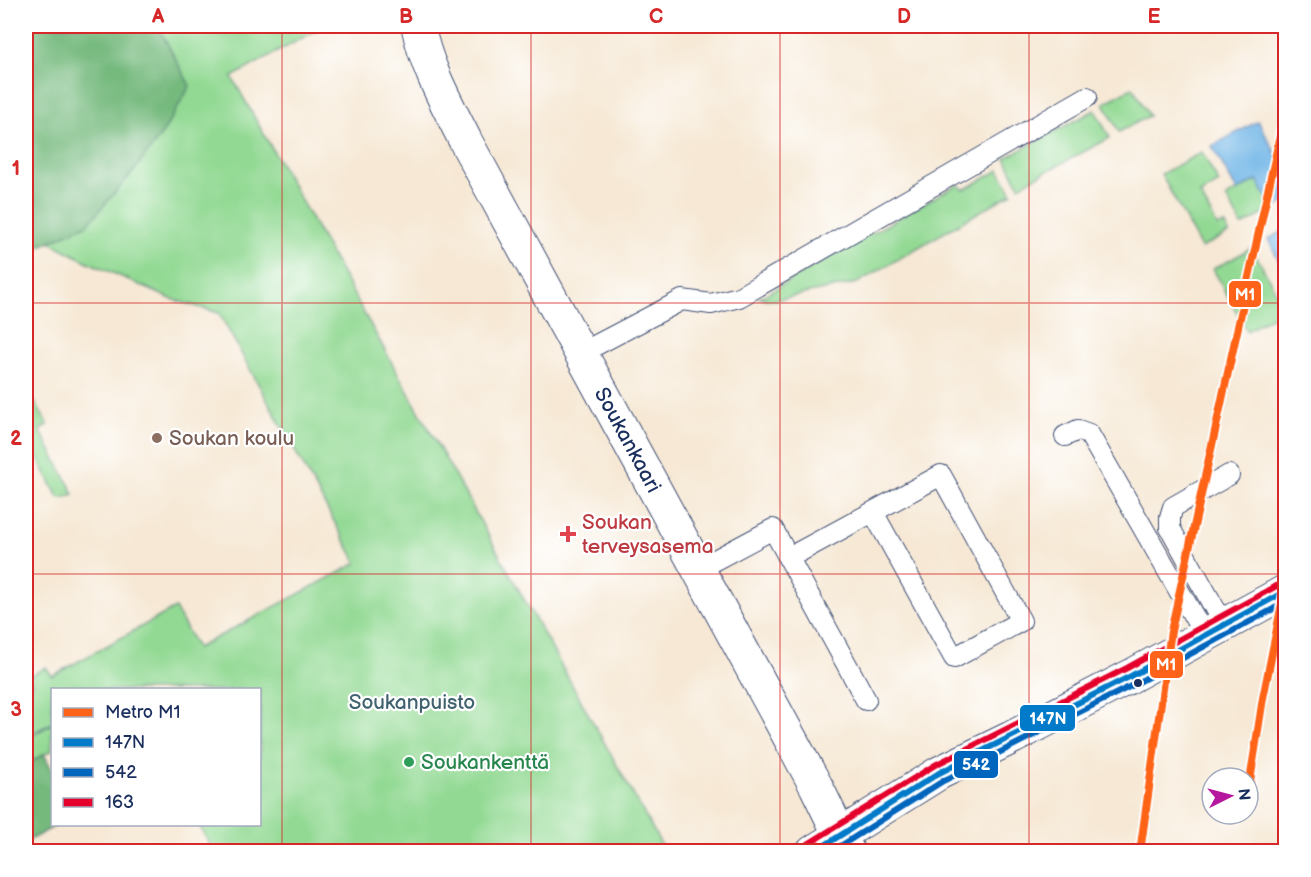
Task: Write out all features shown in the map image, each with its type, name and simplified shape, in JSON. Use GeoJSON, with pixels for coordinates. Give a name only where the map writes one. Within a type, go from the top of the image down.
{"type":"FeatureCollection","features":[{"type":"Feature","properties":{"kind":"street","name":"Soukankaari"},"geometry":{"type":"LineString","coordinates":[[418,26],[422,46],[437,84],[466,142],[844,842]]}},
{"type":"Feature","properties":{"kind":"street"},"geometry":{"type":"LineString","coordinates":[[813,852],[844,842],[939,773],[1013,737],[1286,591]]}},
{"type":"Feature","properties":{"kind":"lane"},"geometry":{"type":"LineString","coordinates":[[581,353],[682,300],[711,304],[739,297],[1088,97]]}},
{"type":"Feature","properties":{"kind":"lane"},"geometry":{"type":"LineString","coordinates":[[1065,436],[1078,430],[1089,434],[1215,631]]}},
{"type":"Feature","properties":{"kind":"lane"},"geometry":{"type":"LineString","coordinates":[[788,558],[941,475],[1021,621],[954,658],[873,512]]}},
{"type":"Feature","properties":{"kind":"lane"},"geometry":{"type":"LineString","coordinates":[[1215,631],[1170,528],[1170,517],[1173,507],[1229,475]]}},
{"type":"Feature","properties":{"kind":"lane"},"geometry":{"type":"LineString","coordinates":[[698,569],[773,529],[866,700]]}},
{"type":"Feature","properties":{"kind":"green space","name":"Soukanpuisto"},"geometry":{"type":"Polygon","coordinates":[[[26,26],[324,26],[232,77],[661,844],[650,852],[214,851],[200,826],[261,826],[261,688],[51,688],[51,724],[26,736],[26,689],[33,685],[28,677],[46,667],[52,676],[175,608],[197,648],[357,563],[219,313],[171,299],[86,261],[50,242],[38,247],[26,223],[26,26]]]}},
{"type":"Feature","properties":{"kind":"green space"},"geometry":{"type":"Polygon","coordinates":[[[26,26],[158,26],[190,86],[164,131],[133,172],[87,225],[38,247],[26,223],[26,26]]]}},
{"type":"Feature","properties":{"kind":"green space"},"geometry":{"type":"Polygon","coordinates":[[[1133,87],[1149,116],[1119,132],[1104,103],[1133,87]]]}},
{"type":"Feature","properties":{"kind":"green space"},"geometry":{"type":"Polygon","coordinates":[[[1095,110],[1110,138],[1019,186],[1005,158],[1095,110]]]}},
{"type":"Feature","properties":{"kind":"green space"},"geometry":{"type":"Polygon","coordinates":[[[1202,152],[1219,183],[1200,194],[1218,227],[1224,224],[1229,233],[1201,248],[1161,174],[1202,152]]]}},
{"type":"Feature","properties":{"kind":"green space"},"geometry":{"type":"Polygon","coordinates":[[[999,170],[1012,193],[857,283],[775,300],[759,298],[958,184],[965,189],[999,170]]]}},
{"type":"Feature","properties":{"kind":"green space"},"geometry":{"type":"Polygon","coordinates":[[[1257,180],[1273,209],[1242,226],[1226,197],[1257,180]]]}},
{"type":"Feature","properties":{"kind":"green space"},"geometry":{"type":"Polygon","coordinates":[[[1252,248],[1285,309],[1247,331],[1213,269],[1252,248]]]}},
{"type":"Feature","properties":{"kind":"green space"},"geometry":{"type":"Polygon","coordinates":[[[33,399],[48,425],[40,430],[74,494],[64,498],[58,497],[26,436],[26,403],[33,399]]]}},
{"type":"Feature","properties":{"kind":"green space"},"geometry":{"type":"Polygon","coordinates":[[[51,725],[51,751],[26,765],[26,739],[51,725]]]}},
{"type":"Feature","properties":{"kind":"green space"},"geometry":{"type":"Polygon","coordinates":[[[44,754],[51,768],[51,826],[55,826],[26,842],[26,765],[44,754]]]}},
{"type":"Feature","properties":{"kind":"water"},"geometry":{"type":"Polygon","coordinates":[[[1258,121],[1285,170],[1285,202],[1273,209],[1257,180],[1237,191],[1212,146],[1258,121]]]}},
{"type":"Feature","properties":{"kind":"water"},"geometry":{"type":"Polygon","coordinates":[[[1285,230],[1285,273],[1268,239],[1285,230]]]}},
{"type":"Feature","properties":{"kind":"metro line","name":"M1"},"geometry":{"type":"LineString","coordinates":[[1140,852],[1171,631],[1286,109]]}},
{"type":"Feature","properties":{"kind":"metro line","name":"M1"},"geometry":{"type":"LineString","coordinates":[[1252,766],[1263,698],[1286,584]]}},
{"type":"Feature","properties":{"kind":"transit line","name":"163"},"geometry":{"type":"LineString","coordinates":[[808,844],[935,765],[1127,668],[1282,583]]}},
{"type":"Feature","properties":{"kind":"transit line","name":"147N"},"geometry":{"type":"LineString","coordinates":[[814,852],[939,773],[1131,676],[1286,591]]}},
{"type":"Feature","properties":{"kind":"transit line","name":"542"},"geometry":{"type":"LineString","coordinates":[[831,852],[943,781],[1135,684],[1286,602]]}},
{"type":"Feature","properties":{"kind":"place","name":"Soukan koulu"},"geometry":{"type":"Point","coordinates":[157,438]}},
{"type":"Feature","properties":{"kind":"place","name":"Soukan terveysasema"},"geometry":{"type":"Point","coordinates":[568,534]}},
{"type":"Feature","properties":{"kind":"place","name":"Soukankenttä"},"geometry":{"type":"Point","coordinates":[409,762]}}]}
